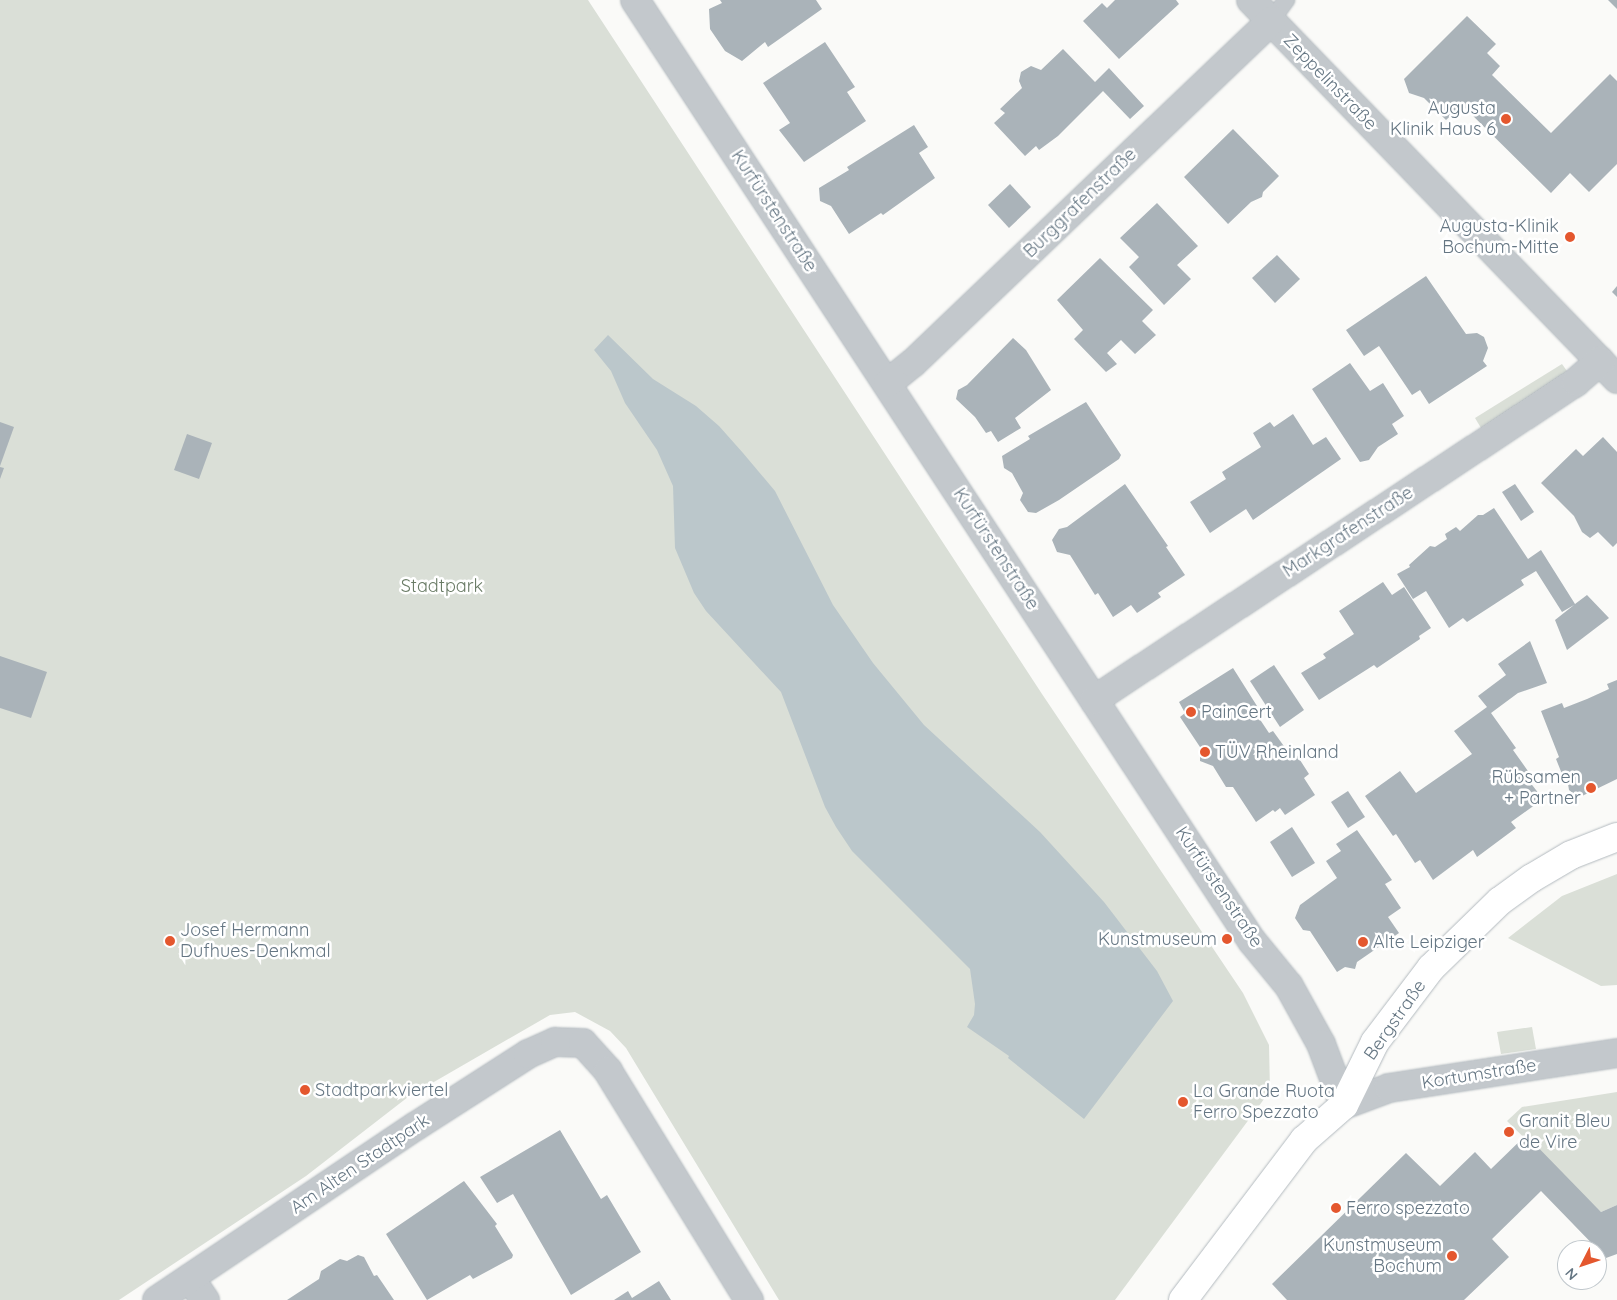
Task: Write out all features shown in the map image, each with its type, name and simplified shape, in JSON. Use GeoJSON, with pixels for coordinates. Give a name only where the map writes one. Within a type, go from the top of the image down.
{"type":"FeatureCollection","features":[{"type":"Feature","properties":{"kind":"street","name":"Kurfürstenstraße"},"geometry":{"type":"LineString","coordinates":[[635,0],[888,383],[1252,941],[1289,986],[1321,1044],[1344,1105]]}},
{"type":"Feature","properties":{"kind":"street","name":"Zeppelinstraße"},"geometry":{"type":"LineString","coordinates":[[1251,0],[1278,10],[1608,370]]}},
{"type":"Feature","properties":{"kind":"street","name":"Burggrafenstraße"},"geometry":{"type":"LineString","coordinates":[[888,383],[913,363],[1278,10]]}},
{"type":"Feature","properties":{"kind":"street","name":"Markgrafenstraße"},"geometry":{"type":"LineString","coordinates":[[1094,700],[1576,382],[1608,370]]}},
{"type":"Feature","properties":{"kind":"street","name":"Bergstraße"},"geometry":{"type":"LineString","coordinates":[[1183,1300],[1304,1140],[1344,1105],[1375,1042],[1400,1006],[1465,934],[1532,878],[1571,855],[1617,837]]}},
{"type":"Feature","properties":{"kind":"street","name":"Am Alten Stadtpark"},"geometry":{"type":"LineString","coordinates":[[157,1300],[197,1289],[416,1126],[528,1054],[554,1042],[583,1043],[608,1071],[749,1300]]}},
{"type":"Feature","properties":{"kind":"street","name":"Kortumstraße"},"geometry":{"type":"LineString","coordinates":[[1344,1105],[1389,1088],[1617,1053]]}},
{"type":"Feature","properties":{"kind":"green space","name":"Stadtpark"},"geometry":{"type":"Polygon","coordinates":[[[0,0],[588,0],[1042,694],[1243,993],[1269,1045],[1270,1091],[1115,1300],[779,1300],[626,1048],[610,1031],[575,1012],[550,1015],[408,1097],[306,1176],[119,1300],[0,1300],[0,0]]]}},
{"type":"Feature","properties":{"kind":"green space"},"geometry":{"type":"Polygon","coordinates":[[[1562,364],[1567,371],[1562,376],[1481,428],[1475,418],[1562,364]]]}},
{"type":"Feature","properties":{"kind":"green space"},"geometry":{"type":"Polygon","coordinates":[[[1617,874],[1617,985],[1601,986],[1508,938],[1562,896],[1617,874]]]}},
{"type":"Feature","properties":{"kind":"green space"},"geometry":{"type":"Polygon","coordinates":[[[1532,1027],[1536,1049],[1501,1054],[1497,1032],[1532,1027]]]}},
{"type":"Feature","properties":{"kind":"green space"},"geometry":{"type":"Polygon","coordinates":[[[1617,1092],[1617,1205],[1601,1212],[1507,1121],[1522,1107],[1617,1092]]]}},
{"type":"Feature","properties":{"kind":"shaded area"},"geometry":{"type":"Polygon","coordinates":[[[608,335],[653,379],[696,406],[719,426],[743,453],[775,491],[833,605],[873,663],[924,725],[1040,832],[1104,902],[1157,971],[1173,1001],[1084,1119],[1008,1058],[1009,1056],[967,1027],[974,1015],[975,1004],[970,969],[852,851],[836,827],[825,807],[781,692],[706,611],[694,593],[675,548],[673,486],[657,450],[625,403],[611,371],[594,350],[608,335]]]}},
{"type":"Feature","properties":{"kind":"building"},"geometry":{"type":"Polygon","coordinates":[[[720,0],[816,0],[822,9],[768,47],[765,42],[742,61],[725,51],[710,29],[709,9],[722,3],[720,0]]]}},
{"type":"Feature","properties":{"kind":"building"},"geometry":{"type":"Polygon","coordinates":[[[1115,0],[1176,0],[1179,4],[1119,59],[1083,21],[1102,3],[1107,8],[1115,0]]]}},
{"type":"Feature","properties":{"kind":"building"},"geometry":{"type":"Polygon","coordinates":[[[1608,0],[1617,0],[1617,9],[1608,0]]]}},
{"type":"Feature","properties":{"kind":"building","name":"Augusta Klinik Haus 6"},"geometry":{"type":"Polygon","coordinates":[[[1467,16],[1496,44],[1487,53],[1500,66],[1492,75],[1551,133],[1610,74],[1617,81],[1617,164],[1589,192],[1570,173],[1551,193],[1462,105],[1446,120],[1424,98],[1409,93],[1404,79],[1467,16]]]}},
{"type":"Feature","properties":{"kind":"building"},"geometry":{"type":"Polygon","coordinates":[[[825,42],[855,87],[847,92],[866,121],[804,162],[779,130],[790,123],[763,83],[825,42]]]}},
{"type":"Feature","properties":{"kind":"building"},"geometry":{"type":"Polygon","coordinates":[[[1063,49],[1095,82],[1109,68],[1144,106],[1130,119],[1103,91],[1058,136],[1039,150],[1036,146],[1025,156],[994,123],[1005,113],[1000,109],[1022,88],[1019,81],[1021,72],[1031,66],[1041,70],[1063,49]]]}},
{"type":"Feature","properties":{"kind":"building"},"geometry":{"type":"Polygon","coordinates":[[[914,125],[928,147],[919,153],[935,178],[883,215],[881,213],[849,234],[831,206],[820,201],[819,188],[849,170],[847,167],[914,125]]]}},
{"type":"Feature","properties":{"kind":"building"},"geometry":{"type":"Polygon","coordinates":[[[1233,129],[1279,176],[1263,192],[1262,197],[1251,202],[1228,224],[1184,177],[1233,129]]]}},
{"type":"Feature","properties":{"kind":"building"},"geometry":{"type":"Polygon","coordinates":[[[1010,184],[1031,207],[1009,228],[988,205],[1010,184]]]}},
{"type":"Feature","properties":{"kind":"building"},"geometry":{"type":"Polygon","coordinates":[[[1157,203],[1198,246],[1177,265],[1191,279],[1164,305],[1129,267],[1139,257],[1120,238],[1157,203]]]}},
{"type":"Feature","properties":{"kind":"building"},"geometry":{"type":"Polygon","coordinates":[[[1277,255],[1300,279],[1275,303],[1252,278],[1277,255]]]}},
{"type":"Feature","properties":{"kind":"building"},"geometry":{"type":"Polygon","coordinates":[[[1100,258],[1153,310],[1142,321],[1156,335],[1135,354],[1121,340],[1107,353],[1117,364],[1106,372],[1074,339],[1083,330],[1057,300],[1100,258]]]}},
{"type":"Feature","properties":{"kind":"building"},"geometry":{"type":"Polygon","coordinates":[[[1426,276],[1466,334],[1477,333],[1484,337],[1488,348],[1483,361],[1487,366],[1429,404],[1420,390],[1412,395],[1379,346],[1364,356],[1346,330],[1426,276]]]}},
{"type":"Feature","properties":{"kind":"building"},"geometry":{"type":"Polygon","coordinates":[[[1617,286],[1617,297],[1612,292],[1617,286]]]}},
{"type":"Feature","properties":{"kind":"building"},"geometry":{"type":"Polygon","coordinates":[[[1013,338],[1026,350],[1051,390],[1015,418],[1021,428],[998,442],[991,431],[986,433],[975,417],[956,399],[958,390],[967,385],[1013,338]]]}},
{"type":"Feature","properties":{"kind":"building"},"geometry":{"type":"Polygon","coordinates":[[[1350,363],[1370,391],[1383,383],[1404,416],[1392,424],[1398,434],[1378,447],[1369,460],[1360,462],[1312,389],[1350,363]]]}},
{"type":"Feature","properties":{"kind":"building"},"geometry":{"type":"Polygon","coordinates":[[[1086,402],[1121,455],[1119,459],[1059,500],[1036,513],[1028,512],[1020,500],[1023,493],[1012,473],[1004,468],[1002,456],[1030,439],[1028,436],[1086,402]]]}},
{"type":"Feature","properties":{"kind":"building"},"geometry":{"type":"Polygon","coordinates":[[[1293,414],[1313,445],[1326,437],[1341,459],[1253,520],[1246,509],[1210,533],[1190,502],[1226,479],[1222,472],[1261,447],[1253,433],[1270,422],[1274,427],[1293,414]]]}},
{"type":"Feature","properties":{"kind":"building"},"geometry":{"type":"Polygon","coordinates":[[[0,422],[14,427],[0,466],[0,422]]]}},
{"type":"Feature","properties":{"kind":"building"},"geometry":{"type":"Polygon","coordinates":[[[187,434],[212,443],[199,479],[174,470],[187,434]]]}},
{"type":"Feature","properties":{"kind":"building"},"geometry":{"type":"Polygon","coordinates":[[[1603,437],[1617,452],[1617,543],[1613,547],[1598,532],[1590,538],[1582,532],[1574,516],[1541,483],[1576,449],[1583,456],[1603,437]]]}},
{"type":"Feature","properties":{"kind":"building"},"geometry":{"type":"Polygon","coordinates":[[[0,467],[4,468],[0,479],[0,467]]]}},
{"type":"Feature","properties":{"kind":"building"},"geometry":{"type":"Polygon","coordinates":[[[1125,484],[1168,546],[1166,547],[1185,575],[1158,593],[1161,597],[1137,613],[1131,605],[1113,617],[1098,593],[1095,595],[1070,555],[1057,552],[1052,540],[1059,529],[1067,527],[1125,484]]]}},
{"type":"Feature","properties":{"kind":"building"},"geometry":{"type":"Polygon","coordinates":[[[1515,484],[1534,512],[1521,521],[1502,492],[1515,484]]]}},
{"type":"Feature","properties":{"kind":"building"},"geometry":{"type":"Polygon","coordinates":[[[1494,508],[1528,559],[1541,550],[1575,604],[1587,595],[1609,618],[1567,650],[1555,620],[1574,605],[1562,612],[1536,571],[1521,580],[1524,585],[1467,622],[1463,618],[1449,628],[1426,591],[1413,599],[1397,574],[1410,567],[1409,565],[1430,546],[1435,547],[1447,539],[1445,534],[1456,527],[1460,531],[1478,515],[1483,515],[1494,508]]]}},
{"type":"Feature","properties":{"kind":"building"},"geometry":{"type":"Polygon","coordinates":[[[1383,582],[1392,595],[1404,587],[1431,628],[1419,636],[1420,639],[1377,668],[1374,665],[1319,700],[1301,673],[1326,658],[1323,654],[1354,634],[1339,611],[1383,582]]]}},
{"type":"Feature","properties":{"kind":"building"},"geometry":{"type":"Polygon","coordinates":[[[1530,641],[1547,683],[1518,693],[1491,713],[1516,748],[1513,750],[1533,778],[1529,781],[1543,799],[1511,822],[1516,828],[1477,857],[1473,850],[1433,880],[1420,860],[1415,863],[1396,834],[1393,836],[1365,796],[1400,771],[1416,793],[1472,754],[1454,731],[1487,707],[1478,696],[1506,675],[1498,664],[1530,641]]]}},
{"type":"Feature","properties":{"kind":"building"},"geometry":{"type":"Polygon","coordinates":[[[0,656],[47,672],[31,718],[0,708],[0,656]]]}},
{"type":"Feature","properties":{"kind":"building"},"geometry":{"type":"Polygon","coordinates":[[[1274,665],[1304,710],[1280,727],[1250,681],[1274,665]]]}},
{"type":"Feature","properties":{"kind":"building"},"geometry":{"type":"Polygon","coordinates":[[[1233,668],[1257,706],[1253,709],[1269,733],[1273,731],[1286,749],[1291,746],[1309,774],[1304,778],[1315,795],[1285,815],[1280,808],[1275,812],[1273,810],[1256,822],[1233,787],[1226,787],[1213,766],[1200,761],[1200,747],[1180,717],[1185,713],[1179,702],[1233,668]]]}},
{"type":"Feature","properties":{"kind":"building"},"geometry":{"type":"Polygon","coordinates":[[[1617,680],[1617,779],[1582,796],[1575,795],[1569,790],[1567,778],[1564,779],[1556,759],[1559,757],[1541,711],[1562,703],[1564,708],[1587,699],[1609,689],[1607,684],[1617,680]]]}},
{"type":"Feature","properties":{"kind":"building"},"geometry":{"type":"Polygon","coordinates":[[[1348,791],[1365,817],[1348,828],[1331,802],[1348,791]]]}},
{"type":"Feature","properties":{"kind":"building"},"geometry":{"type":"Polygon","coordinates":[[[1292,827],[1315,863],[1292,877],[1270,842],[1292,827]]]}},
{"type":"Feature","properties":{"kind":"building"},"geometry":{"type":"Polygon","coordinates":[[[1357,830],[1392,880],[1385,884],[1401,908],[1388,917],[1399,933],[1357,962],[1355,969],[1345,967],[1337,972],[1310,931],[1303,930],[1295,918],[1300,905],[1337,878],[1326,861],[1341,851],[1336,844],[1357,830]]]}},
{"type":"Feature","properties":{"kind":"building"},"geometry":{"type":"Polygon","coordinates":[[[560,1130],[601,1199],[607,1195],[641,1252],[571,1295],[513,1194],[497,1203],[480,1177],[560,1130]]]}},
{"type":"Feature","properties":{"kind":"building"},"geometry":{"type":"Polygon","coordinates":[[[1526,1135],[1601,1212],[1617,1205],[1617,1254],[1607,1258],[1607,1240],[1589,1240],[1541,1191],[1492,1239],[1509,1257],[1464,1300],[1287,1300],[1272,1284],[1406,1153],[1440,1186],[1475,1152],[1491,1169],[1526,1135]]]}},
{"type":"Feature","properties":{"kind":"building"},"geometry":{"type":"Polygon","coordinates":[[[464,1181],[497,1224],[495,1226],[513,1255],[512,1258],[473,1279],[470,1275],[427,1300],[386,1234],[464,1181]]]}},
{"type":"Feature","properties":{"kind":"building"},"geometry":{"type":"Polygon","coordinates":[[[358,1255],[364,1257],[374,1276],[377,1275],[394,1300],[287,1300],[319,1279],[321,1271],[340,1259],[347,1261],[358,1255]]]}},
{"type":"Feature","properties":{"kind":"building"},"geometry":{"type":"Polygon","coordinates":[[[659,1281],[671,1300],[614,1300],[628,1291],[632,1298],[659,1281]]]}},
{"type":"Feature","properties":{"kind":"place","name":"Augusta Klinik Haus 6"},"geometry":{"type":"Point","coordinates":[1506,119]}},
{"type":"Feature","properties":{"kind":"place","name":"Augusta-Klinik Bochum-Mitte"},"geometry":{"type":"Point","coordinates":[1570,237]}},
{"type":"Feature","properties":{"kind":"place","name":"PainCert"},"geometry":{"type":"Point","coordinates":[1191,712]}},
{"type":"Feature","properties":{"kind":"place","name":"TÜV Rheinland"},"geometry":{"type":"Point","coordinates":[1205,752]}},
{"type":"Feature","properties":{"kind":"place","name":"Rübsamen + Partner"},"geometry":{"type":"Point","coordinates":[1591,788]}},
{"type":"Feature","properties":{"kind":"place","name":"Kunstmuseum"},"geometry":{"type":"Point","coordinates":[1227,939]}},
{"type":"Feature","properties":{"kind":"place","name":"Josef Hermann Dufhues-Denkmal"},"geometry":{"type":"Point","coordinates":[170,941]}},
{"type":"Feature","properties":{"kind":"place","name":"Alte Leipziger"},"geometry":{"type":"Point","coordinates":[1363,942]}},
{"type":"Feature","properties":{"kind":"place","name":"Stadtparkviertel"},"geometry":{"type":"Point","coordinates":[305,1090]}},
{"type":"Feature","properties":{"kind":"place","name":"La Grande Ruota Ferro Spezzato"},"geometry":{"type":"Point","coordinates":[1183,1102]}},
{"type":"Feature","properties":{"kind":"place","name":"Granit Bleu de Vire"},"geometry":{"type":"Point","coordinates":[1509,1132]}},
{"type":"Feature","properties":{"kind":"place","name":"Ferro spezzato"},"geometry":{"type":"Point","coordinates":[1336,1208]}},
{"type":"Feature","properties":{"kind":"place","name":"Kunstmuseum Bochum"},"geometry":{"type":"Point","coordinates":[1452,1256]}}]}
